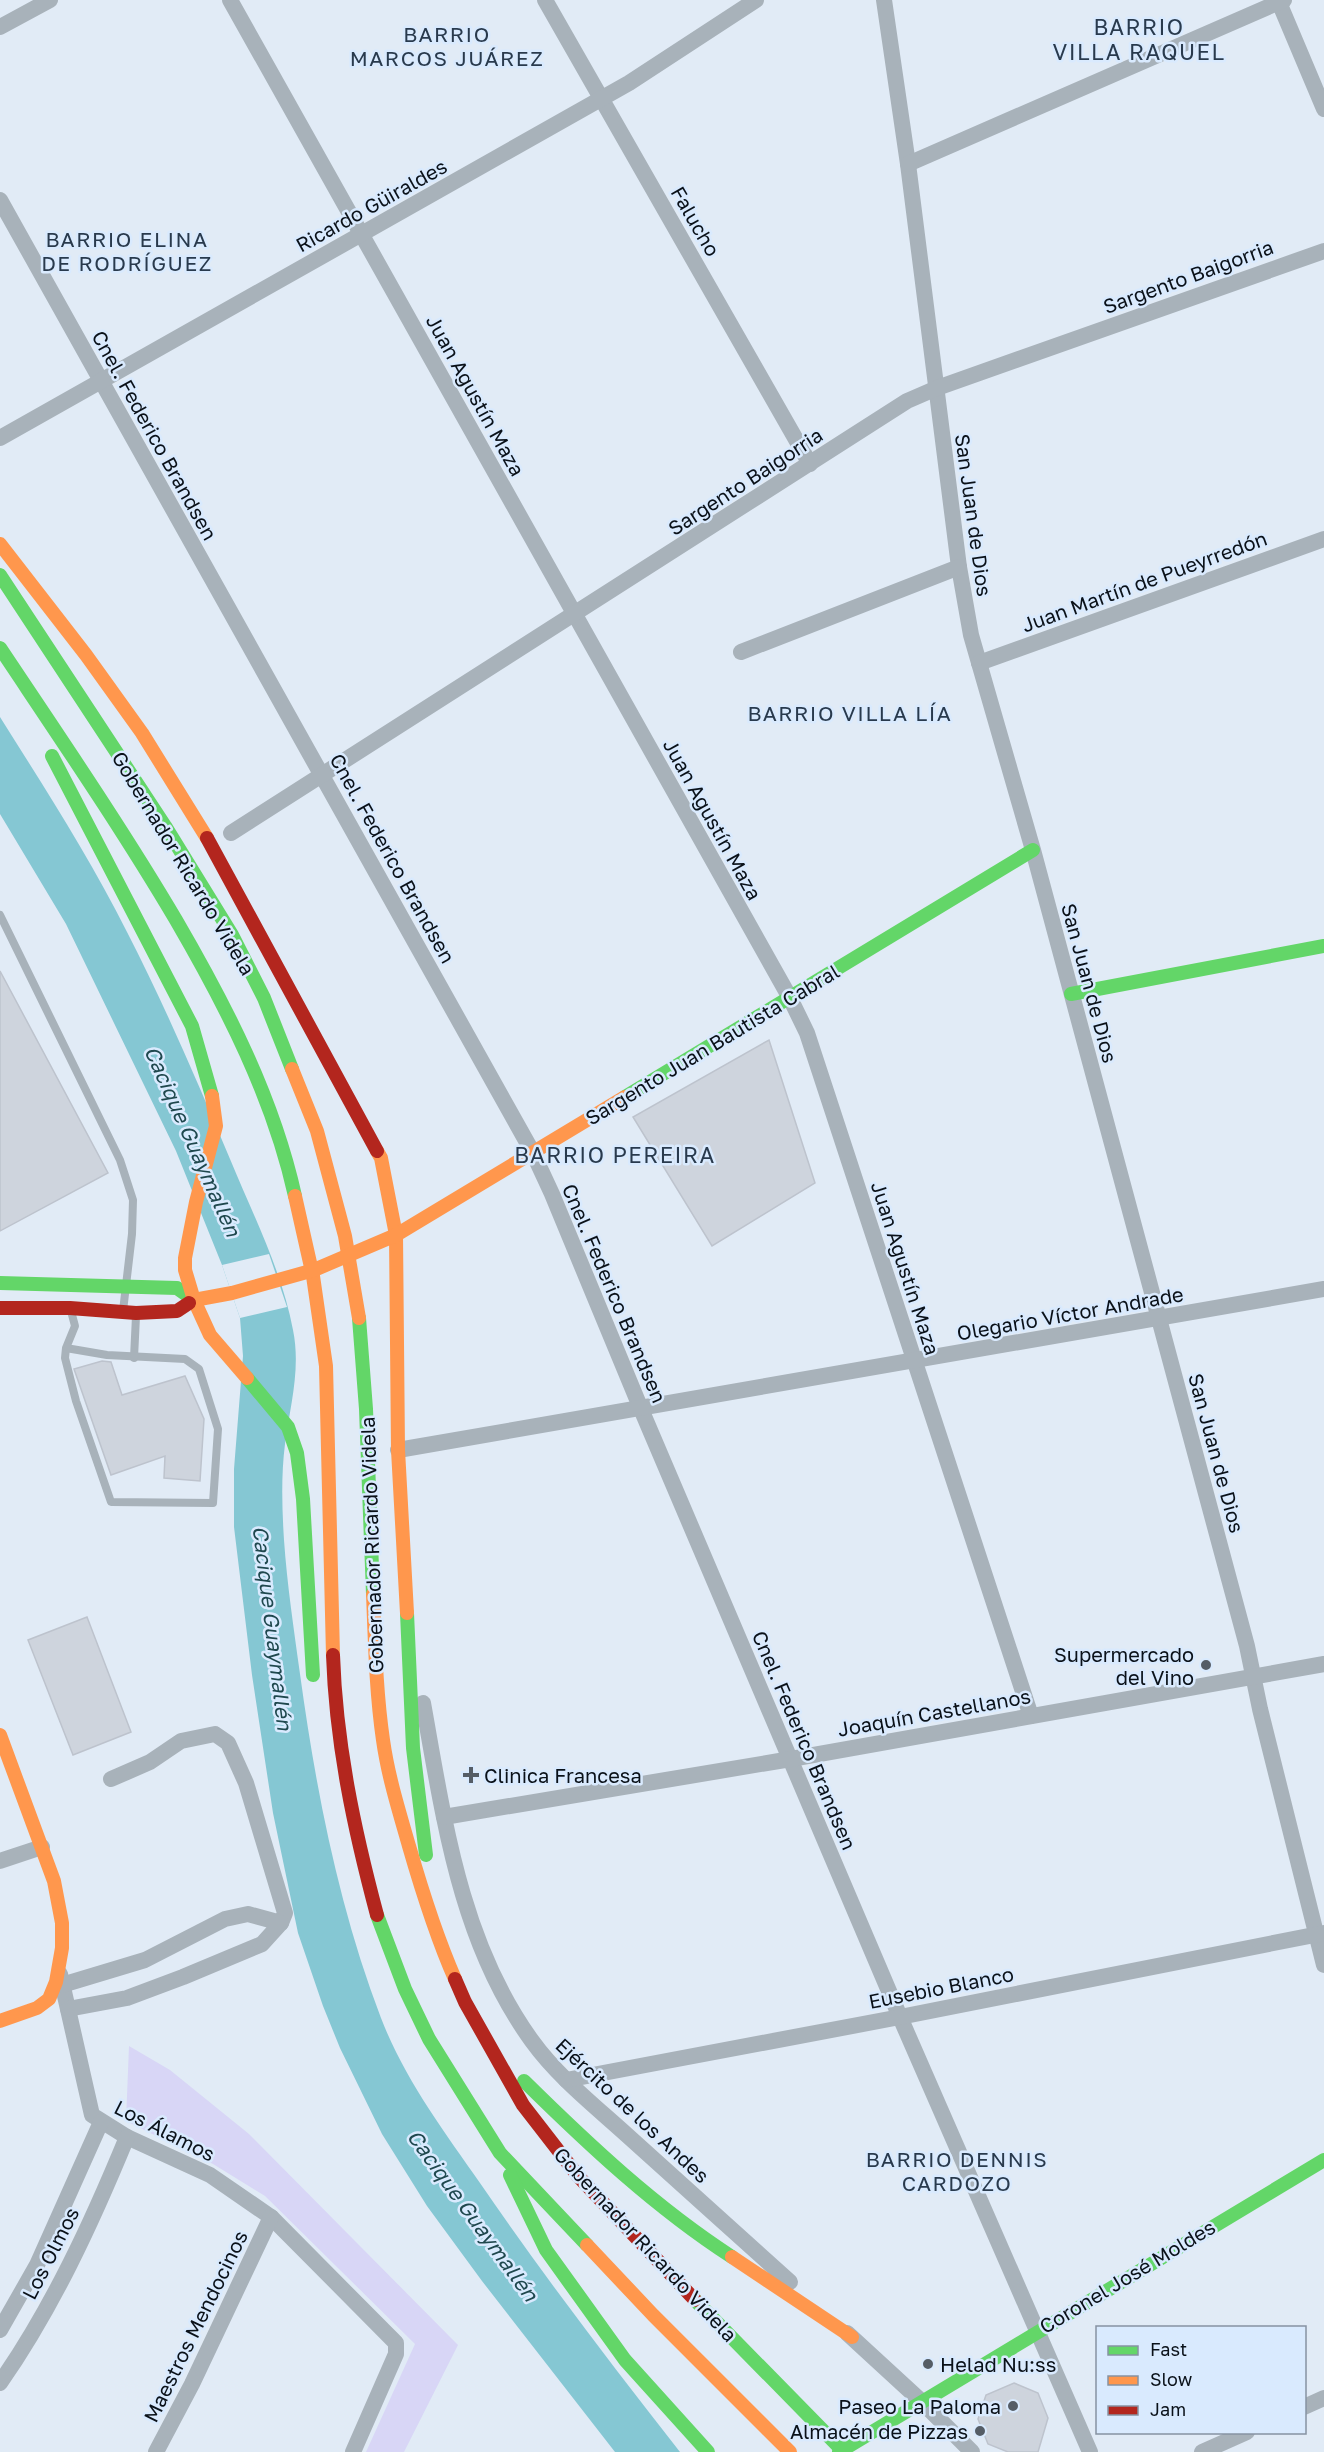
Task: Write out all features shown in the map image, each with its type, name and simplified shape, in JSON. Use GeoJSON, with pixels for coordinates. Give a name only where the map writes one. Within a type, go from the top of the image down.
{"type":"FeatureCollection","features":[{"type":"Feature","properties":{"kind":"main road","name":"Ejército de los Andes"},"geometry":{"type":"LineString","coordinates":[[0,544],[142,733],[222,862],[381,1158],[396,1235],[398,1450],[407,1613]]}},
{"type":"Feature","properties":{"kind":"main road","name":"Gobernador Ricardo Videla"},"geometry":{"type":"LineString","coordinates":[[0,575],[165,826],[227,926],[264,998],[292,1064],[326,1160],[345,1236],[360,1321],[366,1409],[377,1684],[383,1740],[402,1824],[444,1952],[465,2002],[523,2105],[578,2176],[681,2286],[844,2452]]}},
{"type":"Feature","properties":{"kind":"main road","name":"Gobernador Ricardo Videla"},"geometry":{"type":"LineString","coordinates":[[0,648],[131,844],[209,977],[235,1028],[257,1080],[283,1154],[307,1248],[320,1315],[328,1414],[334,1682],[344,1775],[356,1836],[377,1916],[405,1989],[429,2039],[500,2153],[653,2315],[790,2452]]}},
{"type":"Feature","properties":{"kind":"main road"},"geometry":{"type":"LineString","coordinates":[[0,658],[192,1026],[210,1084],[216,1126],[196,1202],[185,1264],[194,1300],[210,1335],[288,1427],[296,1448],[302,1482],[315,1687]]}},
{"type":"Feature","properties":{"kind":"main road","name":"Sargento Juan Bautista Cabral"},"geometry":{"type":"LineString","coordinates":[[0,1308],[177,1311],[194,1300],[257,1287],[334,1263],[396,1235],[1033,850]]}},
{"type":"Feature","properties":{"kind":"main road"},"geometry":{"type":"LineString","coordinates":[[1071,994],[1324,946]]}},
{"type":"Feature","properties":{"kind":"main road"},"geometry":{"type":"LineString","coordinates":[[0,1283],[177,1288],[194,1300]]}},
{"type":"Feature","properties":{"kind":"main road"},"geometry":{"type":"LineString","coordinates":[[407,1613],[413,1748],[425,1853],[444,1952]]}},
{"type":"Feature","properties":{"kind":"main road","name":"Los Álamos"},"geometry":{"type":"LineString","coordinates":[[0,1735],[42,1847],[59,1902],[61,1978]]}},
{"type":"Feature","properties":{"kind":"main road"},"geometry":{"type":"LineString","coordinates":[[327,1750],[356,1836]]}},
{"type":"Feature","properties":{"kind":"main road"},"geometry":{"type":"LineString","coordinates":[[0,2021],[44,2004],[61,1978]]}},
{"type":"Feature","properties":{"kind":"main road"},"geometry":{"type":"LineString","coordinates":[[491,2049],[600,2155],[690,2230],[852,2337]]}},
{"type":"Feature","properties":{"kind":"main road"},"geometry":{"type":"LineString","coordinates":[[500,2153],[546,2250],[625,2360],[708,2452]]}},
{"type":"Feature","properties":{"kind":"main road","name":"Coronel José Moldes"},"geometry":{"type":"LineString","coordinates":[[839,2452],[1324,2160]]}},
{"type":"Feature","properties":{"kind":"street"},"geometry":{"type":"LineString","coordinates":[[0,27],[50,0]]}},
{"type":"Feature","properties":{"kind":"street","name":"Juan Agustín Maza"},"geometry":{"type":"LineString","coordinates":[[230,0],[790,998],[807,1033],[1031,1716]]}},
{"type":"Feature","properties":{"kind":"street","name":"Falucho"},"geometry":{"type":"LineString","coordinates":[[545,0],[810,464]]}},
{"type":"Feature","properties":{"kind":"street","name":"Ricardo Güiraldes"},"geometry":{"type":"LineString","coordinates":[[0,438],[602,98],[756,0]]}},
{"type":"Feature","properties":{"kind":"street","name":"San Juan de Dios"},"geometry":{"type":"LineString","coordinates":[[884,0],[908,164],[965,609],[1033,850],[1159,1318],[1320,1934],[1324,1965]]}},
{"type":"Feature","properties":{"kind":"street"},"geometry":{"type":"LineString","coordinates":[[908,164],[1280,1],[1324,109]]}},
{"type":"Feature","properties":{"kind":"street","name":"Cnel. Federico Brandsen"},"geometry":{"type":"LineString","coordinates":[[0,200],[532,1153],[552,1194],[900,2017],[1090,2452]]}},
{"type":"Feature","properties":{"kind":"street","name":"Sargento Baigorria"},"geometry":{"type":"LineString","coordinates":[[231,833],[908,401],[937,388],[1324,250]]}},
{"type":"Feature","properties":{"kind":"street","name":"Juan Martín de Pueyrredón"},"geometry":{"type":"LineString","coordinates":[[979,663],[1324,539]]}},
{"type":"Feature","properties":{"kind":"street"},"geometry":{"type":"LineString","coordinates":[[741,652],[959,567]]}},
{"type":"Feature","properties":{"kind":"street","name":"Olegario Víctor Andrade"},"geometry":{"type":"LineString","coordinates":[[398,1450],[915,1362],[1324,1289]]}},
{"type":"Feature","properties":{"kind":"street","name":"Ejército de los Andes"},"geometry":{"type":"LineString","coordinates":[[407,1613],[444,1817],[462,1894],[493,1972],[531,2039],[566,2080],[852,2337],[972,2452]]}},
{"type":"Feature","properties":{"kind":"street","name":"Joaquín Castellanos"},"geometry":{"type":"LineString","coordinates":[[444,1817],[791,1759],[1324,1664]]}},
{"type":"Feature","properties":{"kind":"street"},"geometry":{"type":"LineString","coordinates":[[68,2009],[127,1998],[262,1944],[281,1923],[285,1913],[246,1783],[228,1743],[215,1734],[204,1734],[181,1741],[150,1762],[111,1779]]}},
{"type":"Feature","properties":{"kind":"street"},"geometry":{"type":"LineString","coordinates":[[0,1860],[42,1847]]}},
{"type":"Feature","properties":{"kind":"street"},"geometry":{"type":"LineString","coordinates":[[61,1978],[145,1960],[225,1919],[248,1914],[281,1923]]}},
{"type":"Feature","properties":{"kind":"street","name":"Eusebio Blanco"},"geometry":{"type":"LineString","coordinates":[[566,2080],[1320,1934]]}},
{"type":"Feature","properties":{"kind":"street","name":"Los Álamos"},"geometry":{"type":"LineString","coordinates":[[61,1978],[92,2115],[127,2137],[210,2175],[239,2193],[271,2217],[396,2343],[396,2354],[353,2452]]}},
{"type":"Feature","properties":{"kind":"street","name":"Los Olmos"},"geometry":{"type":"LineString","coordinates":[[0,2330],[37,2265],[101,2122]]}},
{"type":"Feature","properties":{"kind":"street","name":"Los Olmos"},"geometry":{"type":"LineString","coordinates":[[0,2383],[37,2326],[84,2236],[127,2137]]}},
{"type":"Feature","properties":{"kind":"street","name":"Maestros Mendocinos"},"geometry":{"type":"LineString","coordinates":[[156,2452],[192,2384],[271,2217]]}},
{"type":"Feature","properties":{"kind":"street"},"geometry":{"type":"LineString","coordinates":[[1306,2407],[1324,2398]]}},
{"type":"Feature","properties":{"kind":"street"},"geometry":{"type":"LineString","coordinates":[[1202,2452],[1245,2434]]}},
{"type":"Feature","properties":{"kind":"lane"},"geometry":{"type":"LineString","coordinates":[[0,915],[120,1160],[132,1200],[132,1234],[126,1286],[134,1358]]}},
{"type":"Feature","properties":{"kind":"lane"},"geometry":{"type":"LineString","coordinates":[[66,1347],[134,1358],[185,1359],[199,1369],[218,1429],[213,1503],[111,1502],[76,1401],[64,1358],[66,1347],[75,1326],[70,1308]]}},
{"type":"Feature","properties":{"kind":"shaded area"},"geometry":{"type":"Polygon","coordinates":[[[129,2046],[170,2070],[249,2134],[458,2345],[404,2452],[366,2452],[415,2344],[265,2196],[213,2164],[126,2121],[129,2046]]]}},
{"type":"Feature","properties":{"kind":"water","name":"Cacique Guaymallén"},"geometry":{"type":"Polygon","coordinates":[[[0,717],[82,850],[141,960],[206,1102],[282,1286],[293,1330],[296,1359],[282,1492],[285,1557],[293,1624],[306,1718],[331,1849],[353,1934],[381,2018],[401,2062],[452,2143],[553,2285],[680,2452],[615,2452],[482,2281],[427,2206],[382,2134],[340,2048],[323,2006],[298,1933],[273,1813],[252,1675],[234,1527],[234,1469],[243,1356],[240,1318],[222,1265],[176,1151],[66,924],[0,814],[0,717]]]}},
{"type":"Feature","properties":{"kind":"pier"},"geometry":{"type":"Polygon","coordinates":[[[269,1254],[287,1307],[240,1318],[222,1265],[269,1254]]]}},
{"type":"Feature","properties":{"kind":"building"},"geometry":{"type":"Polygon","coordinates":[[[0,971],[108,1173],[0,1231],[0,971]]]}},
{"type":"Feature","properties":{"kind":"building"},"geometry":{"type":"Polygon","coordinates":[[[769,1040],[815,1183],[712,1246],[633,1117],[769,1040]]]}},
{"type":"Feature","properties":{"kind":"building"},"geometry":{"type":"Polygon","coordinates":[[[102,1361],[111,1362],[122,1395],[185,1376],[204,1419],[200,1481],[164,1478],[165,1456],[111,1475],[74,1369],[102,1361]]]}},
{"type":"Feature","properties":{"kind":"building"},"geometry":{"type":"Polygon","coordinates":[[[87,1617],[131,1732],[73,1755],[28,1640],[87,1617]]]}},
{"type":"Feature","properties":{"kind":"building","name":"Paseo La Paloma"},"geometry":{"type":"Polygon","coordinates":[[[1014,2383],[1038,2393],[1048,2418],[1038,2452],[1008,2452],[988,2444],[978,2419],[986,2395],[1014,2383]]]}},
{"type":"Feature","properties":{"kind":"traffic: fast"},"geometry":{"type":"LineString","coordinates":[[0,575],[165,826],[232,935],[264,998],[292,1069]]}},
{"type":"Feature","properties":{"kind":"traffic: fast"},"geometry":{"type":"LineString","coordinates":[[0,648],[134,851],[213,985],[261,1088],[286,1159],[295,1196]]}},
{"type":"Feature","properties":{"kind":"traffic: fast"},"geometry":{"type":"LineString","coordinates":[[52,756],[192,1026],[212,1096]]}},
{"type":"Feature","properties":{"kind":"traffic: fast"},"geometry":{"type":"LineString","coordinates":[[625,1097],[1033,850]]}},
{"type":"Feature","properties":{"kind":"traffic: fast"},"geometry":{"type":"LineString","coordinates":[[1071,994],[1324,946]]}},
{"type":"Feature","properties":{"kind":"traffic: fast"},"geometry":{"type":"LineString","coordinates":[[0,1283],[177,1288],[194,1300]]}},
{"type":"Feature","properties":{"kind":"traffic: fast"},"geometry":{"type":"LineString","coordinates":[[359,1318],[366,1409],[373,1594]]}},
{"type":"Feature","properties":{"kind":"traffic: fast"},"geometry":{"type":"LineString","coordinates":[[247,1378],[288,1427],[297,1453],[303,1499],[313,1675]]}},
{"type":"Feature","properties":{"kind":"traffic: fast"},"geometry":{"type":"LineString","coordinates":[[407,1613],[413,1748],[426,1855]]}},
{"type":"Feature","properties":{"kind":"traffic: fast"},"geometry":{"type":"LineString","coordinates":[[377,1915],[405,1989],[429,2039],[500,2153],[587,2245]]}},
{"type":"Feature","properties":{"kind":"traffic: fast"},"geometry":{"type":"LineString","coordinates":[[524,2081],[649,2196],[732,2257]]}},
{"type":"Feature","properties":{"kind":"traffic: fast"},"geometry":{"type":"LineString","coordinates":[[839,2452],[1324,2160]]}},
{"type":"Feature","properties":{"kind":"traffic: fast"},"geometry":{"type":"LineString","coordinates":[[510,2175],[546,2250],[625,2360],[708,2452]]}},
{"type":"Feature","properties":{"kind":"traffic: fast"},"geometry":{"type":"LineString","coordinates":[[695,2300],[844,2452]]}},
{"type":"Feature","properties":{"kind":"traffic: slow"},"geometry":{"type":"LineString","coordinates":[[0,544],[86,655],[142,733],[207,838]]}},
{"type":"Feature","properties":{"kind":"traffic: slow"},"geometry":{"type":"LineString","coordinates":[[292,1069],[317,1131],[345,1236],[359,1318]]}},
{"type":"Feature","properties":{"kind":"traffic: slow"},"geometry":{"type":"LineString","coordinates":[[212,1096],[216,1126],[196,1202],[185,1258],[185,1270],[194,1300],[210,1335],[247,1378]]}},
{"type":"Feature","properties":{"kind":"traffic: slow"},"geometry":{"type":"LineString","coordinates":[[189,1303],[314,1270],[396,1235],[625,1097]]}},
{"type":"Feature","properties":{"kind":"traffic: slow"},"geometry":{"type":"LineString","coordinates":[[377,1151],[381,1158],[396,1235]]}},
{"type":"Feature","properties":{"kind":"traffic: slow"},"geometry":{"type":"LineString","coordinates":[[295,1196],[313,1276],[326,1366],[333,1655]]}},
{"type":"Feature","properties":{"kind":"traffic: slow"},"geometry":{"type":"LineString","coordinates":[[396,1235],[398,1450],[407,1613]]}},
{"type":"Feature","properties":{"kind":"traffic: slow"},"geometry":{"type":"LineString","coordinates":[[373,1594],[379,1704],[388,1767],[424,1897],[455,1979]]}},
{"type":"Feature","properties":{"kind":"traffic: slow"},"geometry":{"type":"LineString","coordinates":[[0,1735],[54,1881],[62,1923],[62,1948],[56,1982],[49,1999],[37,2008],[0,2021]]}},
{"type":"Feature","properties":{"kind":"traffic: slow"},"geometry":{"type":"LineString","coordinates":[[587,2245],[653,2315],[790,2452]]}},
{"type":"Feature","properties":{"kind":"traffic: slow"},"geometry":{"type":"LineString","coordinates":[[732,2257],[852,2337]]}},
{"type":"Feature","properties":{"kind":"traffic: jam"},"geometry":{"type":"LineString","coordinates":[[207,838],[377,1151]]}},
{"type":"Feature","properties":{"kind":"traffic: jam"},"geometry":{"type":"LineString","coordinates":[[0,1308],[70,1308],[136,1313],[177,1311],[189,1303]]}},
{"type":"Feature","properties":{"kind":"traffic: jam"},"geometry":{"type":"LineString","coordinates":[[333,1655],[342,1754],[361,1851],[377,1915]]}},
{"type":"Feature","properties":{"kind":"traffic: jam"},"geometry":{"type":"LineString","coordinates":[[455,1979],[465,2002],[523,2105],[578,2176],[695,2300]]}},
{"type":"Feature","properties":{"kind":"place","name":"Supermercado del Vino"},"geometry":{"type":"Point","coordinates":[1206,1665]}},
{"type":"Feature","properties":{"kind":"place","name":"Clinica Francesa"},"geometry":{"type":"Point","coordinates":[471,1775]}},
{"type":"Feature","properties":{"kind":"place","name":"Helad Nu:ss"},"geometry":{"type":"Point","coordinates":[928,2364]}},
{"type":"Feature","properties":{"kind":"place","name":"Paseo La Paloma"},"geometry":{"type":"Point","coordinates":[1013,2406]}},
{"type":"Feature","properties":{"kind":"place","name":"Almacén de Pizzas"},"geometry":{"type":"Point","coordinates":[980,2431]}},
{"type":"Feature","properties":{"kind":"district","name":"BARRIO VILLA RAQUEL"},"geometry":{"type":"Point","coordinates":[1139,38]}},
{"type":"Feature","properties":{"kind":"district","name":"BARRIO MARCOS JUÁREZ"},"geometry":{"type":"Point","coordinates":[447,46]}},
{"type":"Feature","properties":{"kind":"district","name":"BARRIO ELINA DE RODRÍGUEZ"},"geometry":{"type":"Point","coordinates":[127,251]}},
{"type":"Feature","properties":{"kind":"district","name":"BARRIO VILLA LÍA"},"geometry":{"type":"Point","coordinates":[850,713]}},
{"type":"Feature","properties":{"kind":"district","name":"BARRIO PEREIRA"},"geometry":{"type":"Point","coordinates":[615,1154]}},
{"type":"Feature","properties":{"kind":"district","name":"BARRIO DENNIS CARDOZO"},"geometry":{"type":"Point","coordinates":[957,2171]}}]}
